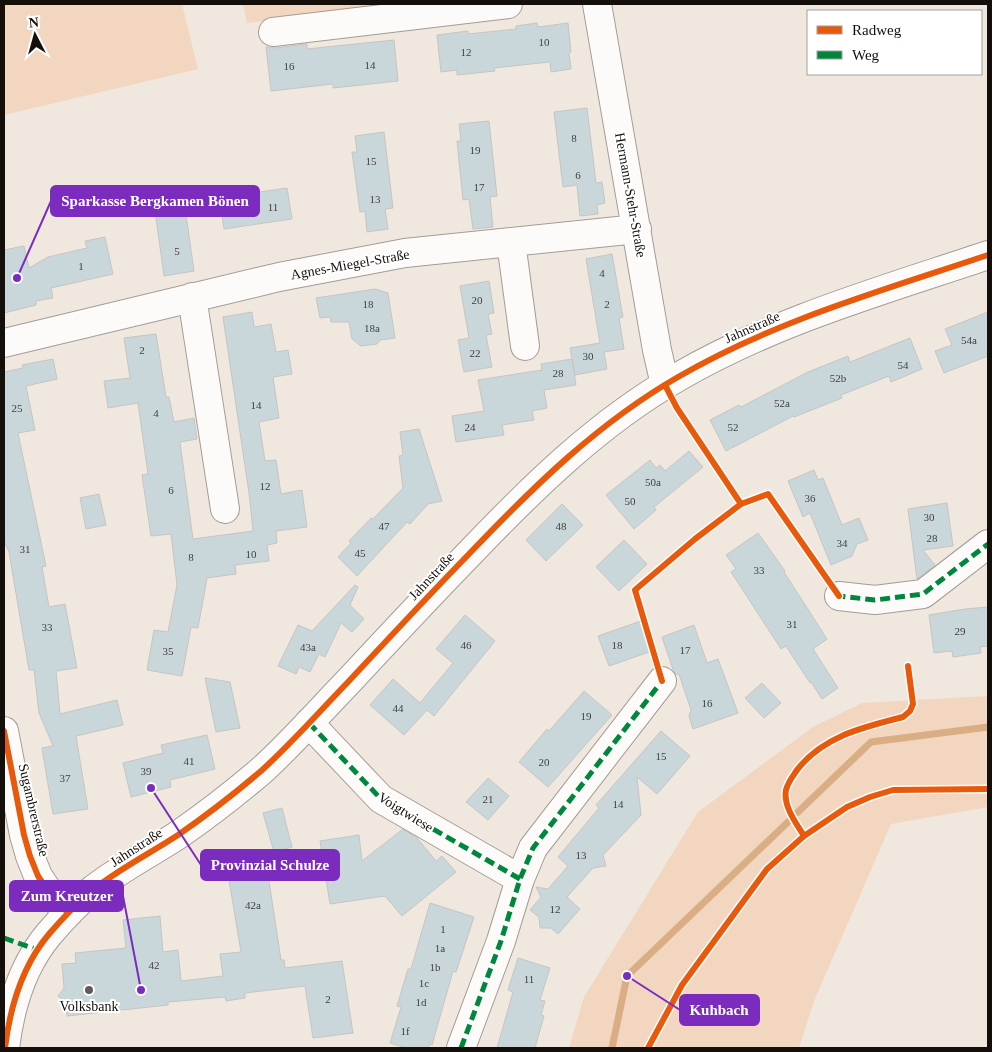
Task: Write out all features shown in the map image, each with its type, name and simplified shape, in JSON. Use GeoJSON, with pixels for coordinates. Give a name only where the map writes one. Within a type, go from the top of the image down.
{"type":"FeatureCollection","features":[{"type":"Feature","properties":{"kind":"street"},"geometry":{"type":"LineString","coordinates":[[273,32],[508,4]]}},
{"type":"Feature","properties":{"kind":"street","name":"Hermann-Stehr-Straße"},"geometry":{"type":"LineString","coordinates":[[597,4],[665,385]]}},
{"type":"Feature","properties":{"kind":"street","name":"Agnes-Miegel-Straße"},"geometry":{"type":"LineString","coordinates":[[4,343],[280,277],[405,254],[637,229]]}},
{"type":"Feature","properties":{"kind":"street"},"geometry":{"type":"LineString","coordinates":[[511,242],[525,346]]}},
{"type":"Feature","properties":{"kind":"street","name":"Jahnstraße"},"geometry":{"type":"LineString","coordinates":[[5,1048],[10,1014],[17,990],[30,961],[46,938],[68,913],[92,890],[216,808],[263,769],[520,501],[557,466],[603,428],[665,385],[748,340],[828,309],[988,255]]}},
{"type":"Feature","properties":{"kind":"street"},"geometry":{"type":"LineString","coordinates":[[192,297],[225,509]]}},
{"type":"Feature","properties":{"kind":"street"},"geometry":{"type":"LineString","coordinates":[[839,596],[875,600],[923,594],[988,544]]}},
{"type":"Feature","properties":{"kind":"street"},"geometry":{"type":"LineString","coordinates":[[461,1048],[501,940],[520,879],[533,848],[662,681]]}},
{"type":"Feature","properties":{"kind":"street","name":"Voigtwiese"},"geometry":{"type":"LineString","coordinates":[[309,723],[381,799],[520,879]]}},
{"type":"Feature","properties":{"kind":"street","name":"Sugambrerstraße"},"geometry":{"type":"LineString","coordinates":[[4,731],[24,835],[30,856],[48,891],[68,913]]}},
{"type":"Feature","properties":{"kind":"shaded area"},"geometry":{"type":"Polygon","coordinates":[[[4,4],[182,4],[198,69],[4,115],[4,4]]]}},
{"type":"Feature","properties":{"kind":"shaded area"},"geometry":{"type":"Polygon","coordinates":[[[243,4],[415,4],[247,23],[243,4]]]}},
{"type":"Feature","properties":{"kind":"shaded area"},"geometry":{"type":"Polygon","coordinates":[[[988,696],[988,807],[891,824],[814,1001],[799,1048],[569,1048],[584,997],[698,812],[813,727],[862,703],[988,696]]]}},
{"type":"Feature","properties":{"kind":"building"},"geometry":{"type":"Polygon","coordinates":[[[537,23],[538,27],[568,23],[571,69],[551,72],[550,62],[494,68],[495,71],[457,75],[457,70],[441,72],[437,35],[468,31],[468,34],[516,29],[516,26],[537,23]]]}},
{"type":"Feature","properties":{"kind":"building"},"geometry":{"type":"Polygon","coordinates":[[[394,40],[398,81],[333,88],[333,84],[271,91],[266,47],[275,48],[307,44],[307,49],[394,40]]]}},
{"type":"Feature","properties":{"kind":"building"},"geometry":{"type":"Polygon","coordinates":[[[587,108],[596,183],[602,182],[605,203],[597,205],[598,214],[580,216],[577,185],[563,187],[554,112],[587,108]]]}},
{"type":"Feature","properties":{"kind":"building"},"geometry":{"type":"Polygon","coordinates":[[[489,121],[497,196],[490,197],[493,227],[473,229],[469,199],[463,200],[457,141],[461,141],[459,124],[489,121]]]}},
{"type":"Feature","properties":{"kind":"building"},"geometry":{"type":"Polygon","coordinates":[[[384,132],[393,208],[385,209],[388,229],[367,232],[365,211],[360,212],[352,152],[357,152],[355,136],[384,132]]]}},
{"type":"Feature","properties":{"kind":"building"},"geometry":{"type":"Polygon","coordinates":[[[182,186],[194,271],[164,276],[155,211],[144,210],[141,191],[182,186]]]}},
{"type":"Feature","properties":{"kind":"building"},"geometry":{"type":"Polygon","coordinates":[[[287,188],[292,219],[224,229],[219,198],[287,188]]]}},
{"type":"Feature","properties":{"kind":"building"},"geometry":{"type":"Polygon","coordinates":[[[105,237],[113,274],[51,288],[53,298],[36,301],[36,305],[4,313],[4,250],[24,246],[29,268],[48,257],[87,248],[85,241],[105,237]]]}},
{"type":"Feature","properties":{"kind":"building"},"geometry":{"type":"Polygon","coordinates":[[[612,254],[623,317],[619,318],[624,349],[604,352],[607,369],[575,375],[570,348],[600,343],[586,259],[612,254]]]}},
{"type":"Feature","properties":{"kind":"building"},"geometry":{"type":"Polygon","coordinates":[[[489,281],[494,313],[488,314],[492,334],[486,335],[492,367],[464,372],[458,340],[469,338],[460,286],[489,281]]]}},
{"type":"Feature","properties":{"kind":"building"},"geometry":{"type":"Polygon","coordinates":[[[375,289],[388,293],[395,338],[380,340],[377,344],[361,346],[352,339],[349,322],[331,322],[330,317],[320,318],[316,298],[375,289]]]}},
{"type":"Feature","properties":{"kind":"building"},"geometry":{"type":"Polygon","coordinates":[[[252,312],[254,327],[271,324],[276,352],[288,350],[292,374],[273,377],[279,418],[259,422],[265,461],[276,460],[281,494],[302,490],[307,527],[276,531],[277,543],[267,545],[269,561],[235,565],[236,574],[207,578],[198,628],[191,627],[182,676],[147,670],[154,630],[168,632],[177,585],[171,534],[151,536],[142,475],[148,474],[138,403],[108,408],[104,381],[130,378],[124,338],[156,334],[166,397],[169,397],[174,422],[194,418],[197,439],[180,442],[193,539],[253,531],[223,317],[252,312]]]}},
{"type":"Feature","properties":{"kind":"building"},"geometry":{"type":"Polygon","coordinates":[[[988,312],[988,356],[944,373],[935,351],[952,345],[945,329],[988,312]]]}},
{"type":"Feature","properties":{"kind":"building"},"geometry":{"type":"Polygon","coordinates":[[[910,338],[922,369],[891,382],[889,376],[841,395],[842,398],[793,416],[726,451],[710,420],[739,405],[741,407],[808,372],[848,356],[850,362],[910,338]]]}},
{"type":"Feature","properties":{"kind":"building"},"geometry":{"type":"Polygon","coordinates":[[[53,359],[57,379],[26,386],[35,430],[18,433],[46,566],[42,567],[49,607],[65,604],[77,668],[56,671],[60,714],[117,700],[123,725],[76,736],[88,809],[53,814],[42,748],[53,746],[39,713],[34,670],[29,670],[9,552],[4,541],[4,372],[23,368],[22,365],[53,359]]]}},
{"type":"Feature","properties":{"kind":"building"},"geometry":{"type":"Polygon","coordinates":[[[572,359],[576,385],[544,390],[547,408],[532,411],[534,420],[502,425],[504,435],[456,442],[452,416],[484,411],[478,380],[542,370],[541,364],[572,359]]]}},
{"type":"Feature","properties":{"kind":"building"},"geometry":{"type":"Polygon","coordinates":[[[419,429],[442,501],[428,504],[410,524],[407,522],[357,576],[338,557],[351,543],[349,541],[403,488],[399,456],[403,455],[400,432],[419,429]]]}},
{"type":"Feature","properties":{"kind":"building"},"geometry":{"type":"Polygon","coordinates":[[[689,451],[703,467],[654,507],[656,510],[634,529],[606,495],[650,460],[656,468],[660,465],[665,471],[689,451]]]}},
{"type":"Feature","properties":{"kind":"building"},"geometry":{"type":"Polygon","coordinates":[[[814,470],[818,480],[823,478],[842,525],[859,518],[868,540],[857,544],[852,556],[831,565],[810,513],[803,517],[788,481],[814,470]]]}},
{"type":"Feature","properties":{"kind":"building"},"geometry":{"type":"Polygon","coordinates":[[[99,494],[106,525],[86,529],[80,498],[99,494]]]}},
{"type":"Feature","properties":{"kind":"building"},"geometry":{"type":"Polygon","coordinates":[[[947,503],[953,546],[923,550],[935,565],[917,579],[908,509],[947,503]]]}},
{"type":"Feature","properties":{"kind":"building"},"geometry":{"type":"Polygon","coordinates":[[[562,504],[583,525],[546,561],[526,540],[562,504]]]}},
{"type":"Feature","properties":{"kind":"building"},"geometry":{"type":"Polygon","coordinates":[[[758,533],[785,571],[827,639],[813,649],[838,688],[822,699],[786,646],[781,649],[731,572],[736,569],[726,555],[758,533]]]}},
{"type":"Feature","properties":{"kind":"building"},"geometry":{"type":"Polygon","coordinates":[[[624,540],[647,564],[619,591],[596,567],[624,540]]]}},
{"type":"Feature","properties":{"kind":"building"},"geometry":{"type":"Polygon","coordinates":[[[355,585],[358,587],[350,605],[364,619],[352,632],[341,623],[325,657],[319,654],[310,672],[299,667],[296,674],[278,666],[298,625],[312,631],[355,585]]]}},
{"type":"Feature","properties":{"kind":"building"},"geometry":{"type":"Polygon","coordinates":[[[988,607],[988,646],[980,647],[981,653],[953,657],[952,651],[934,653],[929,615],[988,607]]]}},
{"type":"Feature","properties":{"kind":"building"},"geometry":{"type":"Polygon","coordinates":[[[465,615],[495,641],[434,716],[427,710],[404,735],[370,705],[393,679],[420,703],[453,663],[436,649],[465,615]]]}},
{"type":"Feature","properties":{"kind":"building"},"geometry":{"type":"Polygon","coordinates":[[[641,621],[652,651],[609,666],[598,636],[641,621]]]}},
{"type":"Feature","properties":{"kind":"building"},"geometry":{"type":"Polygon","coordinates":[[[694,625],[707,663],[718,659],[738,713],[693,729],[689,716],[691,710],[679,674],[674,672],[662,637],[694,625]]]}},
{"type":"Feature","properties":{"kind":"building"},"geometry":{"type":"Polygon","coordinates":[[[205,678],[230,682],[240,728],[216,732],[205,678]]]}},
{"type":"Feature","properties":{"kind":"building"},"geometry":{"type":"Polygon","coordinates":[[[762,683],[781,703],[764,718],[745,698],[762,683]]]}},
{"type":"Feature","properties":{"kind":"building"},"geometry":{"type":"Polygon","coordinates":[[[584,691],[612,715],[548,787],[519,762],[547,729],[549,731],[584,691]]]}},
{"type":"Feature","properties":{"kind":"building"},"geometry":{"type":"Polygon","coordinates":[[[661,731],[690,756],[657,794],[637,777],[641,815],[603,855],[606,866],[593,868],[567,897],[580,909],[558,934],[551,928],[540,928],[539,917],[530,910],[541,897],[536,887],[548,889],[568,866],[558,857],[599,808],[596,805],[661,731]]]}},
{"type":"Feature","properties":{"kind":"building"},"geometry":{"type":"Polygon","coordinates":[[[207,735],[215,769],[170,780],[171,787],[131,797],[123,763],[163,753],[161,745],[207,735]]]}},
{"type":"Feature","properties":{"kind":"building"},"geometry":{"type":"Polygon","coordinates":[[[488,778],[509,796],[488,820],[466,802],[488,778]]]}},
{"type":"Feature","properties":{"kind":"building"},"geometry":{"type":"Polygon","coordinates":[[[282,808],[292,847],[274,852],[263,813],[282,808]]]}},
{"type":"Feature","properties":{"kind":"building"},"geometry":{"type":"Polygon","coordinates":[[[403,829],[417,838],[436,861],[442,856],[456,872],[402,916],[385,896],[330,904],[320,841],[359,835],[362,861],[403,829]]]}},
{"type":"Feature","properties":{"kind":"building"},"geometry":{"type":"Polygon","coordinates":[[[267,868],[281,960],[284,960],[285,968],[342,961],[353,1033],[313,1038],[305,986],[245,993],[245,998],[226,1001],[225,997],[168,1002],[168,1005],[67,1016],[66,1003],[58,996],[64,988],[62,964],[76,963],[75,953],[126,948],[123,920],[160,916],[163,952],[178,950],[181,981],[223,976],[220,954],[241,952],[228,874],[267,868]]]}},
{"type":"Feature","properties":{"kind":"building"},"geometry":{"type":"Polygon","coordinates":[[[430,903],[474,917],[456,972],[453,971],[432,1045],[430,1044],[428,1048],[406,1048],[390,1043],[401,1007],[397,1006],[408,969],[411,969],[430,903]]]}},
{"type":"Feature","properties":{"kind":"building"},"geometry":{"type":"Polygon","coordinates":[[[518,958],[550,968],[540,1000],[545,1001],[541,1015],[544,1016],[535,1048],[497,1048],[513,992],[508,990],[518,958]]]}},
{"type":"Feature","properties":{"kind":"waterway"},"geometry":{"type":"LineString","coordinates":[[798,812],[871,742],[988,727]]}},
{"type":"Feature","properties":{"kind":"waterway"},"geometry":{"type":"LineString","coordinates":[[612,1048],[627,976],[788,822]]}},
{"type":"Feature","properties":{"kind":"marked path"},"geometry":{"type":"LineString","coordinates":[[837,593],[839,596],[875,600],[923,594],[988,544]]}},
{"type":"Feature","properties":{"kind":"marked path"},"geometry":{"type":"LineString","coordinates":[[461,1048],[501,941],[520,879],[533,848],[662,679]]}},
{"type":"Feature","properties":{"kind":"marked path"},"geometry":{"type":"LineString","coordinates":[[309,723],[381,799],[520,879]]}},
{"type":"Feature","properties":{"kind":"marked path"},"geometry":{"type":"LineString","coordinates":[[4,938],[38,950]]}},
{"type":"Feature","properties":{"kind":"cycle path"},"geometry":{"type":"LineString","coordinates":[[5,1048],[14,1002],[31,960],[49,934],[69,912],[100,884],[189,827],[261,771],[493,529],[542,481],[594,436],[649,395],[678,377],[752,339],[830,308],[988,255]]}},
{"type":"Feature","properties":{"kind":"cycle path"},"geometry":{"type":"LineString","coordinates":[[665,385],[677,408],[741,504]]}},
{"type":"Feature","properties":{"kind":"cycle path"},"geometry":{"type":"LineString","coordinates":[[662,681],[635,590],[695,539],[741,504],[768,494],[839,596]]}},
{"type":"Feature","properties":{"kind":"cycle path"},"geometry":{"type":"LineString","coordinates":[[804,836],[786,802],[786,790],[791,779],[807,758],[832,741],[859,729],[903,717],[910,711],[913,704],[908,666]]}},
{"type":"Feature","properties":{"kind":"cycle path"},"geometry":{"type":"LineString","coordinates":[[4,731],[24,835],[30,856],[38,876],[48,891],[68,913]]}},
{"type":"Feature","properties":{"kind":"cycle path"},"geometry":{"type":"LineString","coordinates":[[648,1048],[682,985],[767,869],[804,836],[847,807],[893,790],[988,789]]}},
{"type":"Feature","properties":{"kind":"place","name":"Sparkasse Bergkamen Bönen"},"geometry":{"type":"Point","coordinates":[17,278]}},
{"type":"Feature","properties":{"kind":"place","name":"Provinzial Schulze"},"geometry":{"type":"Point","coordinates":[151,788]}},
{"type":"Feature","properties":{"kind":"place","name":"Kuhbach"},"geometry":{"type":"Point","coordinates":[627,976]}},
{"type":"Feature","properties":{"kind":"place","name":"Volksbank"},"geometry":{"type":"Point","coordinates":[89,990]}},
{"type":"Feature","properties":{"kind":"place","name":"Zum Kreutzer"},"geometry":{"type":"Point","coordinates":[141,990]}}]}
